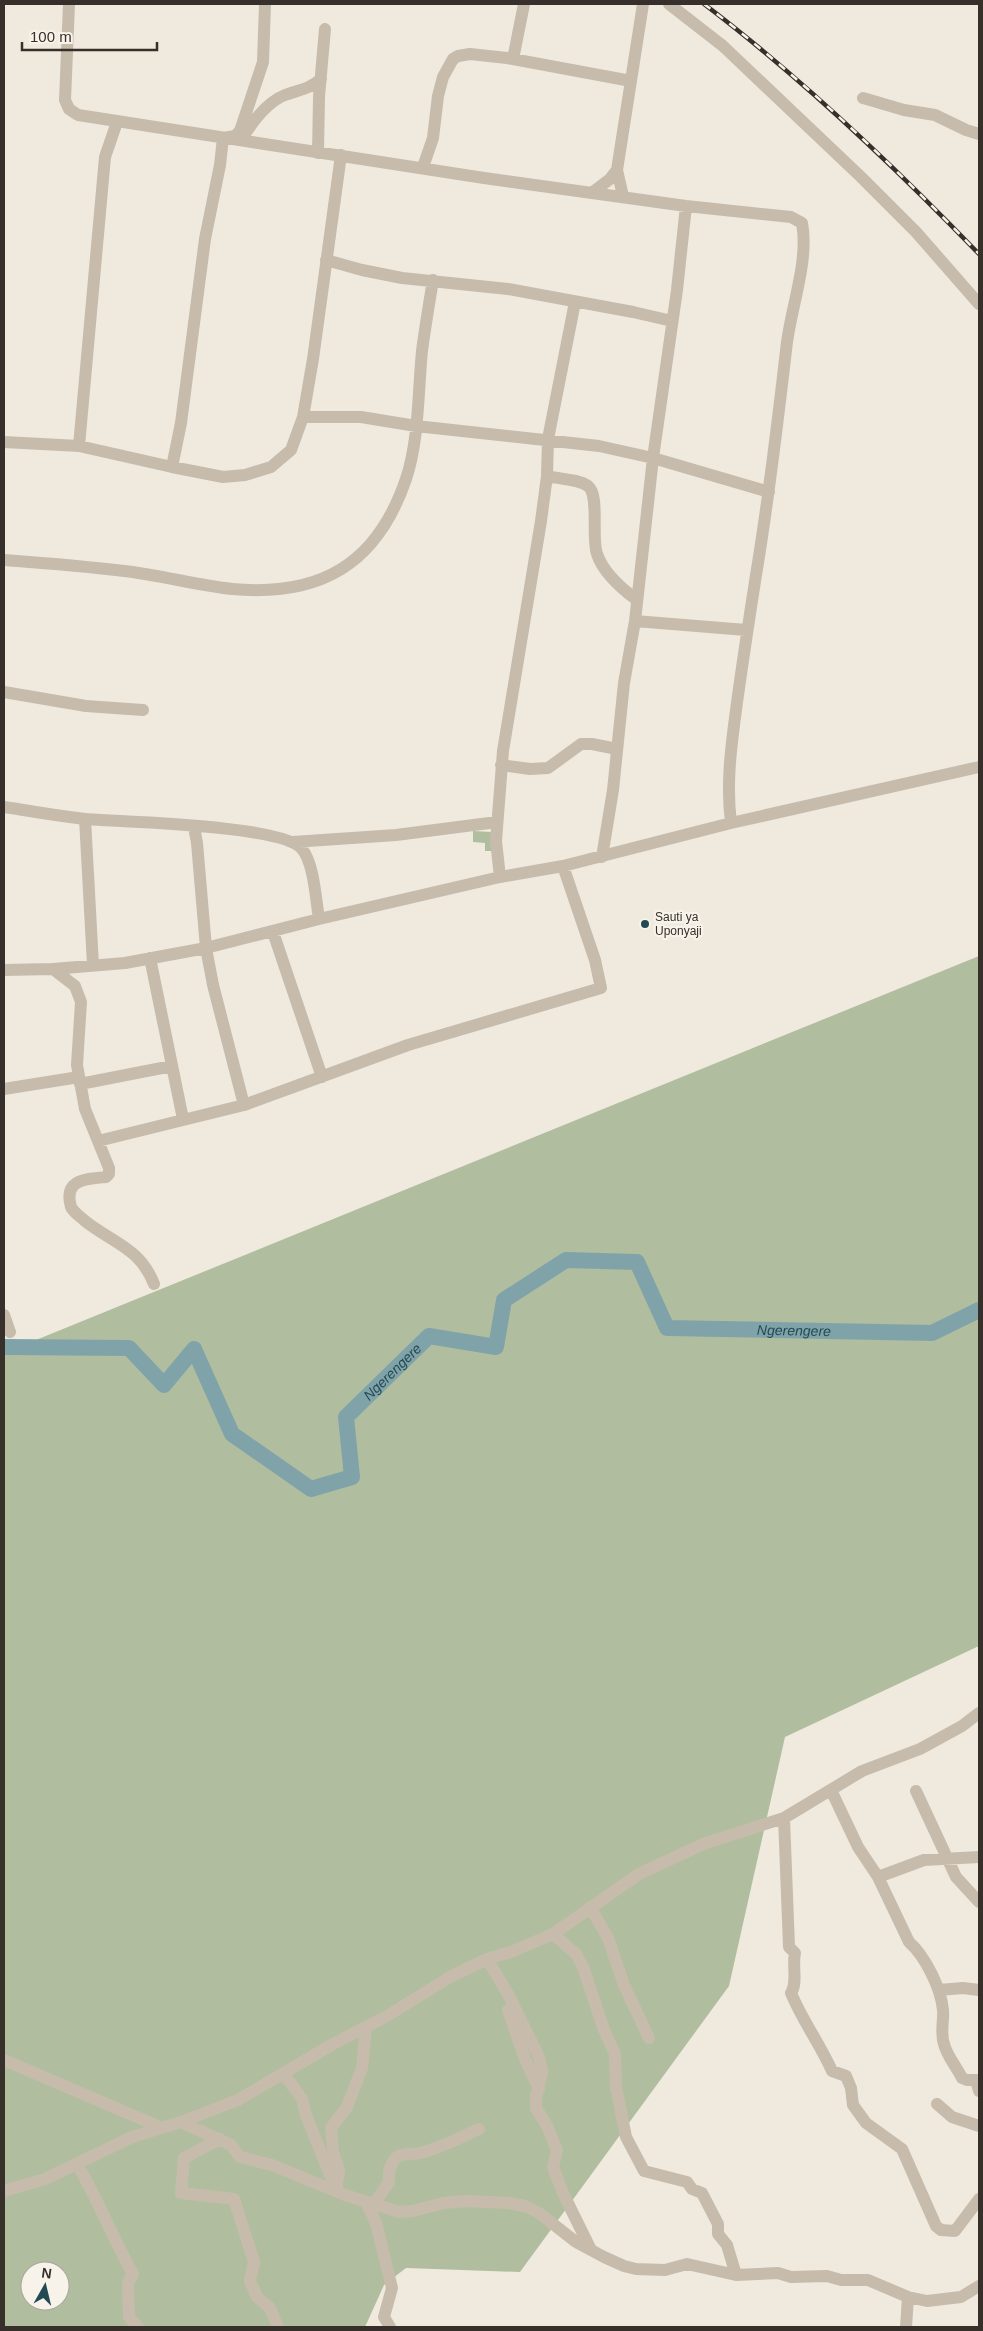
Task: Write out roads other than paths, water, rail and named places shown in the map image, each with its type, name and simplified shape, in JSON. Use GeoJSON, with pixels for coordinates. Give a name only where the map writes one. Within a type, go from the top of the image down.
{"type":"FeatureCollection","features":[{"type":"Feature","properties":{"kind":"street"},"geometry":{"type":"LineString","coordinates":[[69,4],[64,100],[69,109],[78,115],[117,122],[165,127],[318,153],[686,206],[791,217],[802,223],[804,237],[788,339],[769,492],[746,630],[728,775],[731,823]]}},
{"type":"Feature","properties":{"kind":"street"},"geometry":{"type":"LineString","coordinates":[[223,138],[235,136],[240,131],[256,87],[265,53],[265,4]]}},
{"type":"Feature","properties":{"kind":"street"},"geometry":{"type":"LineString","coordinates":[[513,59],[524,4]]}},
{"type":"Feature","properties":{"kind":"street"},"geometry":{"type":"LineString","coordinates":[[623,196],[617,170],[643,4]]}},
{"type":"Feature","properties":{"kind":"street"},"geometry":{"type":"LineString","coordinates":[[669,4],[723,46],[861,176],[916,232],[979,304]]}},
{"type":"Feature","properties":{"kind":"street"},"geometry":{"type":"LineString","coordinates":[[318,153],[324,29]]}},
{"type":"Feature","properties":{"kind":"street"},"geometry":{"type":"LineString","coordinates":[[423,168],[432,138],[438,96],[443,77],[453,59],[458,56],[470,54],[513,59],[631,81]]}},
{"type":"Feature","properties":{"kind":"street"},"geometry":{"type":"LineString","coordinates":[[241,140],[270,104],[285,95],[313,86],[321,79]]}},
{"type":"Feature","properties":{"kind":"street"},"geometry":{"type":"LineString","coordinates":[[863,98],[904,110],[935,115],[979,134]]}},
{"type":"Feature","properties":{"kind":"street"},"geometry":{"type":"LineString","coordinates":[[79,446],[105,157],[117,122]]}},
{"type":"Feature","properties":{"kind":"street"},"geometry":{"type":"LineString","coordinates":[[172,467],[182,423],[206,239],[220,165],[223,138]]}},
{"type":"Feature","properties":{"kind":"street"},"geometry":{"type":"LineString","coordinates":[[4,442],[79,446],[172,467],[223,476],[245,475],[271,467],[291,450],[303,417],[313,359],[341,155]]}},
{"type":"Feature","properties":{"kind":"street"},"geometry":{"type":"LineString","coordinates":[[593,192],[610,179],[617,170]]}},
{"type":"Feature","properties":{"kind":"street"},"geometry":{"type":"LineString","coordinates":[[602,857],[613,790],[624,683],[635,621],[653,458],[686,206]]}},
{"type":"Feature","properties":{"kind":"street"},"geometry":{"type":"LineString","coordinates":[[326,260],[362,270],[508,289],[634,312],[672,321]]}},
{"type":"Feature","properties":{"kind":"street"},"geometry":{"type":"LineString","coordinates":[[4,560],[124,570],[233,589],[285,589],[309,585],[346,567],[366,551],[388,520],[407,478],[416,426],[422,350],[433,280]]}},
{"type":"Feature","properties":{"kind":"street"},"geometry":{"type":"LineString","coordinates":[[500,877],[496,841],[501,765],[547,476],[548,439],[575,302]]}},
{"type":"Feature","properties":{"kind":"street"},"geometry":{"type":"LineString","coordinates":[[303,417],[361,417],[416,426],[599,446],[653,458],[769,492]]}},
{"type":"Feature","properties":{"kind":"street"},"geometry":{"type":"LineString","coordinates":[[547,476],[589,486],[593,493],[593,538],[597,555],[607,572],[625,591],[637,600]]}},
{"type":"Feature","properties":{"kind":"street"},"geometry":{"type":"LineString","coordinates":[[635,621],[746,630]]}},
{"type":"Feature","properties":{"kind":"street"},"geometry":{"type":"LineString","coordinates":[[4,692],[86,706],[143,710]]}},
{"type":"Feature","properties":{"kind":"street"},"geometry":{"type":"LineString","coordinates":[[501,765],[530,769],[548,768],[581,744],[617,749]]}},
{"type":"Feature","properties":{"kind":"street"},"geometry":{"type":"LineString","coordinates":[[4,970],[53,970],[125,963],[206,948],[319,919],[500,877],[563,866],[731,823],[979,767]]}},
{"type":"Feature","properties":{"kind":"street"},"geometry":{"type":"LineString","coordinates":[[4,807],[85,819],[259,834],[293,842],[396,835],[497,822]]}},
{"type":"Feature","properties":{"kind":"street"},"geometry":{"type":"LineString","coordinates":[[85,819],[93,965]]}},
{"type":"Feature","properties":{"kind":"street"},"geometry":{"type":"LineString","coordinates":[[194,827],[206,948],[213,985],[244,1105]]}},
{"type":"Feature","properties":{"kind":"street"},"geometry":{"type":"LineString","coordinates":[[293,842],[303,850],[308,861],[319,919]]}},
{"type":"Feature","properties":{"kind":"street"},"geometry":{"type":"LineString","coordinates":[[98,1141],[244,1105],[408,1045],[601,988],[595,960],[563,866]]}},
{"type":"Feature","properties":{"kind":"street"},"geometry":{"type":"LineString","coordinates":[[274,932],[322,1076]]}},
{"type":"Feature","properties":{"kind":"street"},"geometry":{"type":"LineString","coordinates":[[150,958],[183,1120]]}},
{"type":"Feature","properties":{"kind":"street"},"geometry":{"type":"LineString","coordinates":[[53,970],[76,986],[81,1002],[77,1065],[79,1080],[85,1109],[109,1174],[106,1177],[83,1178],[76,1184],[70,1194],[71,1207],[91,1226],[142,1260],[154,1284]]}},
{"type":"Feature","properties":{"kind":"street"},"geometry":{"type":"LineString","coordinates":[[4,1089],[172,1066]]}},
{"type":"Feature","properties":{"kind":"street"},"geometry":{"type":"LineString","coordinates":[[4,1315],[10,1332]]}},
{"type":"Feature","properties":{"kind":"street"},"geometry":{"type":"LineString","coordinates":[[4,2191],[45,2179],[132,2138],[238,2100],[333,2044],[366,2028],[450,1977],[487,1959],[511,1952],[553,1934],[639,1874],[703,1844],[784,1818],[862,1771],[920,1749],[962,1726],[979,1713]]}},
{"type":"Feature","properties":{"kind":"street"},"geometry":{"type":"LineString","coordinates":[[831,1790],[858,1847],[878,1877],[910,1942],[919,1951],[939,1990],[943,2010],[942,2033],[944,2045],[962,2078],[976,2080],[979,2091]]}},
{"type":"Feature","properties":{"kind":"street"},"geometry":{"type":"LineString","coordinates":[[916,1791],[956,1877],[979,1902]]}},
{"type":"Feature","properties":{"kind":"street"},"geometry":{"type":"LineString","coordinates":[[784,1818],[789,1947],[794,1953],[792,1965],[795,1984],[791,1993],[798,2010],[825,2055],[832,2071],[846,2076],[851,2088],[853,2104],[866,2123],[902,2149],[929,2214],[937,2228],[947,2232],[955,2231],[979,2199]]}},
{"type":"Feature","properties":{"kind":"street"},"geometry":{"type":"LineString","coordinates":[[878,1877],[924,1860],[979,1857]]}},
{"type":"Feature","properties":{"kind":"street"},"geometry":{"type":"LineString","coordinates":[[590,1907],[608,1938],[624,1986],[649,2038]]}},
{"type":"Feature","properties":{"kind":"street"},"geometry":{"type":"LineString","coordinates":[[553,1934],[566,1944],[580,1960],[590,1985],[604,2030],[615,2054],[616,2087],[626,2137],[638,2160],[644,2170],[687,2182],[692,2189],[702,2194],[718,2224],[718,2234],[727,2245],[736,2275]]}},
{"type":"Feature","properties":{"kind":"street"},"geometry":{"type":"LineString","coordinates":[[487,1959],[533,2042],[541,2064],[536,2108],[548,2126],[558,2150],[554,2166],[563,2193],[591,2250]]}},
{"type":"Feature","properties":{"kind":"street"},"geometry":{"type":"LineString","coordinates":[[939,1990],[963,1988],[979,1990]]}},
{"type":"Feature","properties":{"kind":"street"},"geometry":{"type":"LineString","coordinates":[[336,2190],[340,2170],[333,2152],[331,2128],[347,2107],[362,2068],[366,2028]]}},
{"type":"Feature","properties":{"kind":"street"},"geometry":{"type":"LineString","coordinates":[[4,2060],[160,2127]]}},
{"type":"Feature","properties":{"kind":"street"},"geometry":{"type":"LineString","coordinates":[[284,2074],[302,2099],[306,2115],[336,2190]]}},
{"type":"Feature","properties":{"kind":"street"},"geometry":{"type":"LineString","coordinates":[[538,2087],[546,2117]]}},
{"type":"Feature","properties":{"kind":"street"},"geometry":{"type":"LineString","coordinates":[[937,2104],[952,2117],[979,2126]]}},
{"type":"Feature","properties":{"kind":"street"},"geometry":{"type":"LineString","coordinates":[[181,2122],[231,2145],[240,2157],[272,2165],[370,2203],[403,2212],[443,2203],[466,2201],[509,2203],[525,2206],[538,2213],[576,2242],[612,2262],[636,2269],[665,2270],[687,2264],[736,2275],[754,2276],[772,2273],[791,2277],[828,2276],[841,2280],[868,2280],[908,2297],[928,2301],[950,2300],[960,2297],[979,2286]]}},
{"type":"Feature","properties":{"kind":"street"},"geometry":{"type":"LineString","coordinates":[[370,2203],[389,2182],[388,2174],[396,2158],[403,2154],[418,2154],[440,2147],[479,2129]]}},
{"type":"Feature","properties":{"kind":"street"},"geometry":{"type":"LineString","coordinates":[[220,2139],[184,2158],[181,2193],[234,2199],[254,2262],[250,2281],[256,2297],[270,2308],[278,2327]]}},
{"type":"Feature","properties":{"kind":"street"},"geometry":{"type":"LineString","coordinates":[[77,2164],[96,2198],[111,2233],[133,2274],[128,2283],[130,2317],[138,2327]]}},
{"type":"Feature","properties":{"kind":"street"},"geometry":{"type":"LineString","coordinates":[[370,2203],[392,2288],[384,2317],[390,2327]]}},
{"type":"Feature","properties":{"kind":"street"},"geometry":{"type":"LineString","coordinates":[[906,2327],[908,2297]]}},
{"type":"Feature","properties":{"kind":"waterway","name":"Ngerengere"},"geometry":{"type":"LineString","coordinates":[[4,1347],[129,1348],[164,1385],[194,1349],[232,1434],[311,1489],[352,1477],[346,1417],[429,1336],[496,1347],[504,1300],[566,1260],[637,1262],[667,1328],[932,1333],[979,1310]]}},
{"type":"Feature","properties":{"kind":"railway"},"geometry":{"type":"LineString","coordinates":[[704,4],[777,62],[812,93],[914,188],[979,254]]}},
{"type":"Feature","properties":{"kind":"place","name":"Sauti ya Uponyaji"},"geometry":{"type":"Point","coordinates":[645,924]}}]}
